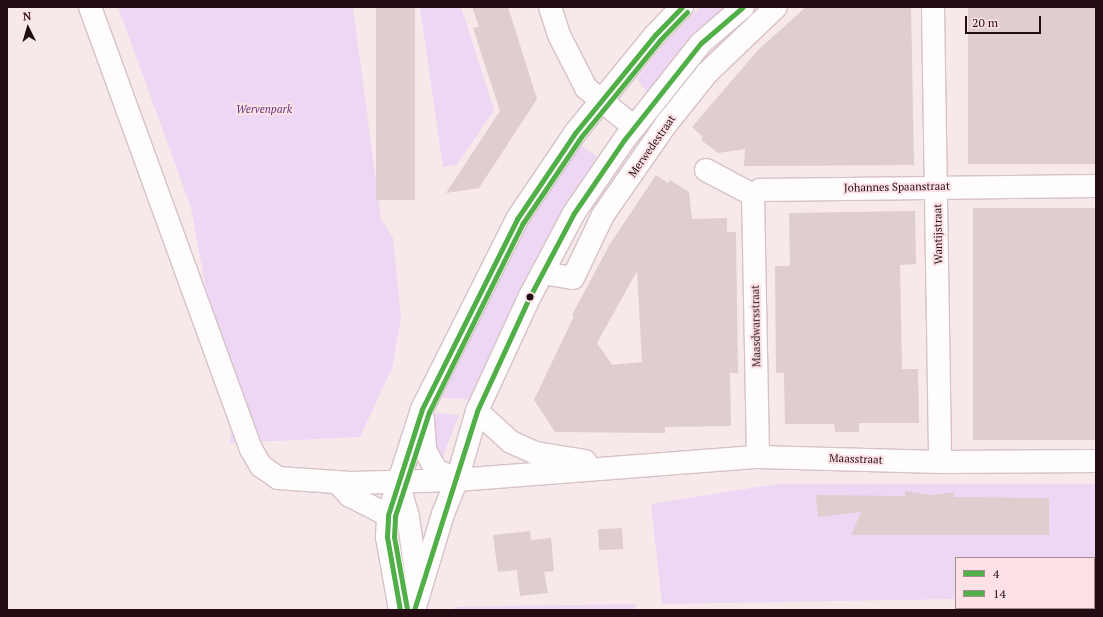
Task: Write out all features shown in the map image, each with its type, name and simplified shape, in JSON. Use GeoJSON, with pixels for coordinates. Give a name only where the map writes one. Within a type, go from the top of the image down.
{"type":"FeatureCollection","features":[{"type":"Feature","properties":{"kind":"street","name":"Maasstraat"},"geometry":{"type":"LineString","coordinates":[[90,7],[251,450],[261,466],[278,478],[338,482],[457,480],[616,466],[758,457],[940,462],[1096,462]]}},
{"type":"Feature","properties":{"kind":"street"},"geometry":{"type":"LineString","coordinates":[[550,7],[559,35],[586,88],[634,127]]}},
{"type":"Feature","properties":{"kind":"street"},"geometry":{"type":"LineString","coordinates":[[400,610],[387,537],[388,514],[422,409],[517,219],[575,133],[682,7]]}},
{"type":"Feature","properties":{"kind":"street"},"geometry":{"type":"LineString","coordinates":[[416,602],[443,514],[457,480],[477,411],[542,273],[574,213],[634,127],[701,43],[743,7]]}},
{"type":"Feature","properties":{"kind":"street","name":"Merwedestraat"},"geometry":{"type":"LineString","coordinates":[[542,273],[573,278],[603,215],[667,123],[707,73],[776,7]]}},
{"type":"Feature","properties":{"kind":"street","name":"Wantijstraat"},"geometry":{"type":"LineString","coordinates":[[933,7],[937,186],[940,462]]}},
{"type":"Feature","properties":{"kind":"street"},"geometry":{"type":"LineString","coordinates":[[706,170],[753,195]]}},
{"type":"Feature","properties":{"kind":"street","name":"Johannes Spaanstraat"},"geometry":{"type":"LineString","coordinates":[[753,195],[760,190],[937,186],[1096,186]]}},
{"type":"Feature","properties":{"kind":"street","name":"Maasdwarsstraat"},"geometry":{"type":"LineString","coordinates":[[753,195],[758,457]]}},
{"type":"Feature","properties":{"kind":"street"},"geometry":{"type":"LineString","coordinates":[[422,409],[425,450],[436,470],[457,480]]}},
{"type":"Feature","properties":{"kind":"street","name":"Maasstraat"},"geometry":{"type":"LineString","coordinates":[[477,411],[511,442],[536,453],[616,466]]}},
{"type":"Feature","properties":{"kind":"street"},"geometry":{"type":"LineString","coordinates":[[338,482],[350,496],[388,514]]}},
{"type":"Feature","properties":{"kind":"street"},"geometry":{"type":"LineString","coordinates":[[398,482],[408,517],[416,602]]}},
{"type":"Feature","properties":{"kind":"green space","name":"Wervenpark"},"geometry":{"type":"Polygon","coordinates":[[[118,7],[353,7],[381,219],[393,238],[401,317],[392,368],[360,437],[230,443],[231,424],[191,208],[118,7]]]}},
{"type":"Feature","properties":{"kind":"green space"},"geometry":{"type":"Polygon","coordinates":[[[420,7],[461,7],[494,110],[457,165],[443,167],[420,7]]]}},
{"type":"Feature","properties":{"kind":"green space"},"geometry":{"type":"Polygon","coordinates":[[[700,7],[733,7],[652,99],[637,79],[666,42],[700,7]]]}},
{"type":"Feature","properties":{"kind":"green space"},"geometry":{"type":"Polygon","coordinates":[[[580,145],[597,156],[525,278],[469,399],[442,398],[475,324],[523,232],[580,145]]]}},
{"type":"Feature","properties":{"kind":"green space"},"geometry":{"type":"Polygon","coordinates":[[[435,413],[459,415],[443,456],[438,456],[433,447],[432,426],[435,413]]]}},
{"type":"Feature","properties":{"kind":"green space"},"geometry":{"type":"Polygon","coordinates":[[[777,484],[1096,484],[1096,595],[1095,557],[955,557],[955,599],[662,604],[651,504],[777,484]]]}},
{"type":"Feature","properties":{"kind":"green space"},"geometry":{"type":"Polygon","coordinates":[[[636,604],[634,610],[453,610],[454,607],[636,604]]]}},
{"type":"Feature","properties":{"kind":"building"},"geometry":{"type":"Polygon","coordinates":[[[376,7],[415,7],[415,200],[376,200],[376,7]]]}},
{"type":"Feature","properties":{"kind":"building"},"geometry":{"type":"Polygon","coordinates":[[[472,7],[508,7],[537,99],[479,188],[446,193],[500,111],[473,28],[479,27],[472,7]]]}},
{"type":"Feature","properties":{"kind":"building"},"geometry":{"type":"Polygon","coordinates":[[[806,7],[911,7],[914,165],[744,166],[745,149],[718,153],[701,140],[703,137],[692,127],[758,50],[806,7]]]}},
{"type":"Feature","properties":{"kind":"building"},"geometry":{"type":"Polygon","coordinates":[[[968,7],[1096,7],[1096,164],[968,164],[968,7]]]}},
{"type":"Feature","properties":{"kind":"building"},"geometry":{"type":"Polygon","coordinates":[[[656,175],[668,183],[670,180],[689,192],[692,219],[727,218],[727,232],[736,232],[738,373],[730,373],[731,426],[665,427],[665,433],[555,432],[534,400],[574,316],[572,315],[610,244],[656,175]],[[637,271],[597,343],[612,365],[642,362],[637,271]]]}},
{"type":"Feature","properties":{"kind":"building"},"geometry":{"type":"Polygon","coordinates":[[[973,208],[1096,208],[1096,440],[973,440],[973,208]]]}},
{"type":"Feature","properties":{"kind":"building"},"geometry":{"type":"Polygon","coordinates":[[[915,211],[916,264],[900,265],[902,369],[918,369],[919,423],[859,423],[859,432],[835,432],[834,424],[785,424],[784,373],[776,373],[775,266],[790,266],[789,213],[915,211]]]}},
{"type":"Feature","properties":{"kind":"building"},"geometry":{"type":"Polygon","coordinates":[[[905,491],[931,495],[954,492],[954,497],[1049,498],[1049,535],[851,535],[861,512],[818,517],[816,495],[905,496],[905,491]]]}},
{"type":"Feature","properties":{"kind":"building"},"geometry":{"type":"Polygon","coordinates":[[[622,528],[623,549],[599,550],[598,529],[622,528]]]}},
{"type":"Feature","properties":{"kind":"building"},"geometry":{"type":"Polygon","coordinates":[[[530,531],[531,540],[551,538],[554,571],[544,572],[548,593],[520,596],[517,570],[498,572],[493,535],[530,531]]]}},
{"type":"Feature","properties":{"kind":"transit line","name":"4"},"geometry":{"type":"LineString","coordinates":[[400,610],[387,537],[388,515],[422,409],[517,219],[575,133],[655,35],[682,7]]}},
{"type":"Feature","properties":{"kind":"transit line","name":"4"},"geometry":{"type":"LineString","coordinates":[[414,610],[477,411],[529,298],[574,213],[624,140],[701,43],[743,7]]}},
{"type":"Feature","properties":{"kind":"transit line","name":"14"},"geometry":{"type":"LineString","coordinates":[[407,609],[394,537],[395,516],[429,412],[523,223],[581,137],[660,40],[687,12]]}}]}
